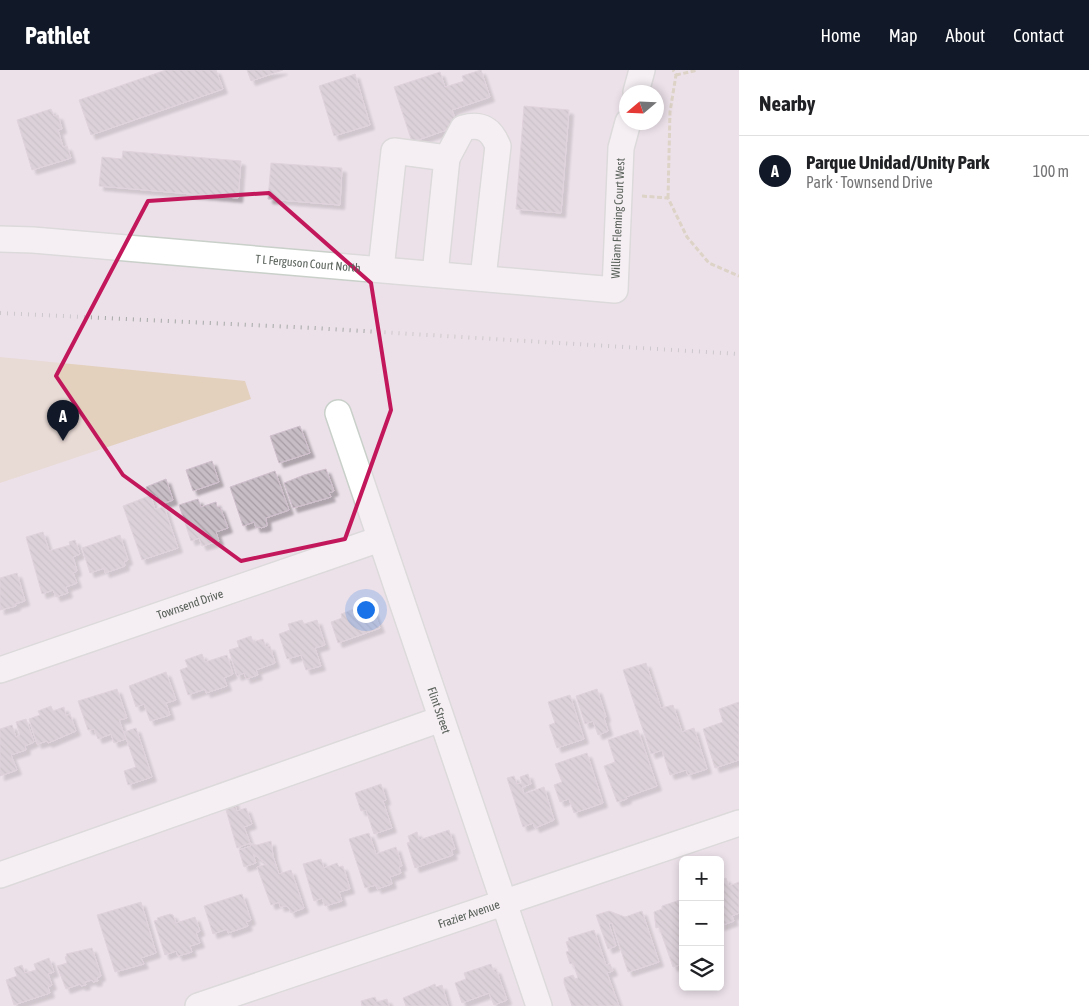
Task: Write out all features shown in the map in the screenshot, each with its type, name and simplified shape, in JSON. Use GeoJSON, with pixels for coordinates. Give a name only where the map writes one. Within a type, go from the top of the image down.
{"type":"FeatureCollection","features":[{"type":"Feature","properties":{"kind":"street"},"geometry":{"type":"LineString","coordinates":[[638,85],[642,70]]}},
{"type":"Feature","properties":{"kind":"street"},"geometry":{"type":"LineString","coordinates":[[435,274],[447,158],[463,128],[473,125],[484,127],[493,134],[498,146],[483,278]]}},
{"type":"Feature","properties":{"kind":"street","name":"William Fleming Court West"},"geometry":{"type":"LineString","coordinates":[[615,290],[621,148],[626,130]]}},
{"type":"Feature","properties":{"kind":"street"},"geometry":{"type":"LineString","coordinates":[[381,269],[394,151],[447,158]]}},
{"type":"Feature","properties":{"kind":"street","name":"T L Ferguson Court North"},"geometry":{"type":"LineString","coordinates":[[0,239],[33,240],[615,290]]}},
{"type":"Feature","properties":{"kind":"street","name":"Flint Street"},"geometry":{"type":"LineString","coordinates":[[338,413],[539,1006]]}},
{"type":"Feature","properties":{"kind":"street","name":"Townsend Drive"},"geometry":{"type":"LineString","coordinates":[[0,670],[380,539]]}},
{"type":"Feature","properties":{"kind":"street"},"geometry":{"type":"LineString","coordinates":[[0,876],[442,719]]}},
{"type":"Feature","properties":{"kind":"street","name":"Frazier Avenue"},"geometry":{"type":"LineString","coordinates":[[198,1006],[739,822]]}},
{"type":"Feature","properties":{"kind":"path"},"geometry":{"type":"LineString","coordinates":[[673,70],[676,75],[670,112],[668,198],[687,237],[709,263],[739,276]]}},
{"type":"Feature","properties":{"kind":"path"},"geometry":{"type":"LineString","coordinates":[[676,75],[698,70]]}},
{"type":"Feature","properties":{"kind":"path"},"geometry":{"type":"LineString","coordinates":[[619,194],[668,198]]}},
{"type":"Feature","properties":{"kind":"highlighted area"},"geometry":{"type":"Polygon","coordinates":[[[269,193],[371,283],[391,410],[345,539],[241,561],[123,475],[56,376],[148,201],[269,193]]]}},
{"type":"Feature","properties":{"kind":"shaded area"},"geometry":{"type":"Polygon","coordinates":[[[0,357],[245,381],[251,399],[0,483],[0,357]]]}},
{"type":"Feature","properties":{"kind":"building"},"geometry":{"type":"Polygon","coordinates":[[[166,70],[216,70],[223,89],[91,135],[79,100],[166,70]]]}},
{"type":"Feature","properties":{"kind":"building"},"geometry":{"type":"Polygon","coordinates":[[[247,70],[283,70],[251,81],[247,70]]]}},
{"type":"Feature","properties":{"kind":"building"},"geometry":{"type":"Polygon","coordinates":[[[481,70],[490,97],[452,110],[458,126],[412,142],[394,87],[440,72],[445,87],[464,81],[462,76],[481,70]]]}},
{"type":"Feature","properties":{"kind":"building"},"geometry":{"type":"Polygon","coordinates":[[[355,74],[370,125],[334,136],[319,86],[355,74]]]}},
{"type":"Feature","properties":{"kind":"building"},"geometry":{"type":"Polygon","coordinates":[[[524,106],[569,110],[561,213],[516,209],[524,106]]]}},
{"type":"Feature","properties":{"kind":"building"},"geometry":{"type":"Polygon","coordinates":[[[51,109],[54,116],[58,115],[62,129],[58,130],[63,147],[67,146],[71,158],[32,170],[17,120],[51,109]]]}},
{"type":"Feature","properties":{"kind":"building"},"geometry":{"type":"Polygon","coordinates":[[[123,151],[241,161],[238,198],[99,186],[102,157],[122,159],[123,151]]]}},
{"type":"Feature","properties":{"kind":"building"},"geometry":{"type":"Polygon","coordinates":[[[271,163],[342,168],[340,205],[268,199],[271,163]]]}},
{"type":"Feature","properties":{"kind":"building"},"geometry":{"type":"Polygon","coordinates":[[[300,426],[310,453],[279,463],[270,436],[300,426]]]}},
{"type":"Feature","properties":{"kind":"building"},"geometry":{"type":"Polygon","coordinates":[[[212,461],[219,482],[193,491],[186,470],[212,461]]]}},
{"type":"Feature","properties":{"kind":"building"},"geometry":{"type":"Polygon","coordinates":[[[326,469],[334,491],[329,493],[331,497],[293,508],[284,483],[326,469]]]}},
{"type":"Feature","properties":{"kind":"building"},"geometry":{"type":"Polygon","coordinates":[[[275,471],[289,510],[266,518],[267,526],[256,528],[254,522],[243,526],[230,487],[275,471]]]}},
{"type":"Feature","properties":{"kind":"building"},"geometry":{"type":"Polygon","coordinates":[[[166,479],[173,500],[159,505],[156,496],[151,497],[155,509],[164,507],[178,548],[142,560],[123,506],[149,496],[146,487],[166,479]]]}},
{"type":"Feature","properties":{"kind":"building"},"geometry":{"type":"Polygon","coordinates":[[[198,499],[201,507],[216,502],[217,507],[220,507],[228,528],[216,532],[219,541],[202,546],[199,538],[191,541],[179,505],[198,499]]]}},
{"type":"Feature","properties":{"kind":"building"},"geometry":{"type":"Polygon","coordinates":[[[43,532],[49,551],[70,545],[69,542],[75,540],[80,554],[73,557],[77,571],[73,573],[77,583],[66,587],[68,593],[56,597],[53,590],[42,594],[26,537],[43,532]]]}},
{"type":"Feature","properties":{"kind":"building"},"geometry":{"type":"Polygon","coordinates":[[[120,535],[128,560],[124,562],[125,566],[105,573],[104,568],[90,573],[82,548],[120,535]]]}},
{"type":"Feature","properties":{"kind":"building"},"geometry":{"type":"Polygon","coordinates":[[[17,573],[25,601],[15,604],[16,606],[0,610],[0,578],[17,573]]]}},
{"type":"Feature","properties":{"kind":"building"},"geometry":{"type":"Polygon","coordinates":[[[367,604],[370,611],[373,610],[380,628],[338,643],[331,622],[342,618],[341,614],[367,604]]]}},
{"type":"Feature","properties":{"kind":"building"},"geometry":{"type":"Polygon","coordinates":[[[302,620],[304,624],[317,620],[325,645],[315,648],[321,666],[306,670],[301,655],[287,659],[279,634],[290,630],[288,624],[302,620]]]}},
{"type":"Feature","properties":{"kind":"building"},"geometry":{"type":"Polygon","coordinates":[[[251,636],[253,642],[263,639],[266,647],[270,646],[275,663],[256,670],[258,675],[246,679],[244,673],[237,676],[229,650],[239,647],[237,641],[251,636]]]}},
{"type":"Feature","properties":{"kind":"building"},"geometry":{"type":"Polygon","coordinates":[[[202,654],[205,662],[227,655],[233,674],[224,678],[227,686],[206,693],[205,689],[188,695],[180,670],[188,667],[185,660],[202,654]]]}},
{"type":"Feature","properties":{"kind":"building"},"geometry":{"type":"Polygon","coordinates":[[[646,663],[661,708],[673,705],[682,732],[694,728],[707,769],[688,775],[686,770],[670,775],[662,750],[651,754],[623,670],[646,663]]]}},
{"type":"Feature","properties":{"kind":"building"},"geometry":{"type":"Polygon","coordinates":[[[166,672],[176,700],[166,703],[170,715],[150,721],[144,704],[136,707],[129,686],[166,672]]]}},
{"type":"Feature","properties":{"kind":"building"},"geometry":{"type":"Polygon","coordinates":[[[117,689],[127,718],[119,720],[126,739],[114,743],[111,734],[98,739],[94,729],[88,730],[78,701],[117,689]]]}},
{"type":"Feature","properties":{"kind":"building"},"geometry":{"type":"Polygon","coordinates":[[[597,689],[606,717],[604,718],[608,731],[598,735],[593,721],[585,724],[576,696],[597,689]]]}},
{"type":"Feature","properties":{"kind":"building"},"geometry":{"type":"Polygon","coordinates":[[[570,695],[584,739],[557,748],[549,725],[555,723],[548,702],[570,695]]]}},
{"type":"Feature","properties":{"kind":"building"},"geometry":{"type":"Polygon","coordinates":[[[739,702],[739,760],[715,768],[703,729],[723,722],[719,709],[739,702]]]}},
{"type":"Feature","properties":{"kind":"building"},"geometry":{"type":"Polygon","coordinates":[[[51,706],[53,711],[64,707],[66,716],[70,714],[76,731],[48,743],[47,741],[37,744],[29,719],[40,715],[38,711],[51,706]]]}},
{"type":"Feature","properties":{"kind":"building"},"geometry":{"type":"Polygon","coordinates":[[[26,719],[34,742],[25,746],[26,750],[11,755],[17,770],[0,776],[0,729],[12,725],[16,737],[20,735],[16,722],[26,719]]]}},
{"type":"Feature","properties":{"kind":"building"},"geometry":{"type":"Polygon","coordinates":[[[136,728],[152,777],[128,785],[124,771],[136,767],[124,732],[136,728]]]}},
{"type":"Feature","properties":{"kind":"building"},"geometry":{"type":"Polygon","coordinates":[[[638,730],[657,786],[617,802],[604,766],[615,762],[608,740],[638,730]]]}},
{"type":"Feature","properties":{"kind":"building"},"geometry":{"type":"Polygon","coordinates":[[[587,753],[603,803],[574,813],[569,799],[560,802],[554,785],[562,782],[555,764],[587,753]]]}},
{"type":"Feature","properties":{"kind":"building"},"geometry":{"type":"Polygon","coordinates":[[[528,774],[531,784],[522,787],[524,794],[544,787],[554,820],[535,828],[533,823],[523,827],[507,778],[514,776],[517,784],[522,783],[520,777],[528,774]]]}},
{"type":"Feature","properties":{"kind":"building"},"geometry":{"type":"Polygon","coordinates":[[[381,784],[386,800],[383,801],[392,828],[374,834],[366,810],[361,811],[355,793],[381,784]]]}},
{"type":"Feature","properties":{"kind":"building"},"geometry":{"type":"Polygon","coordinates":[[[233,799],[237,811],[246,808],[252,824],[244,827],[250,843],[237,848],[224,803],[233,799]]]}},
{"type":"Feature","properties":{"kind":"building"},"geometry":{"type":"Polygon","coordinates":[[[449,830],[455,849],[451,850],[453,855],[415,868],[407,843],[410,842],[408,836],[417,832],[419,840],[449,830]]]}},
{"type":"Feature","properties":{"kind":"building"},"geometry":{"type":"Polygon","coordinates":[[[369,833],[376,854],[396,847],[402,866],[399,867],[401,873],[390,877],[392,884],[377,889],[376,885],[365,888],[349,839],[369,833]]]}},
{"type":"Feature","properties":{"kind":"building"},"geometry":{"type":"Polygon","coordinates":[[[271,841],[273,856],[279,874],[291,870],[304,908],[291,913],[286,906],[280,907],[279,902],[271,905],[257,867],[267,864],[253,854],[256,863],[244,867],[239,850],[251,846],[250,844],[257,845],[271,841]]]}},
{"type":"Feature","properties":{"kind":"building"},"geometry":{"type":"Polygon","coordinates":[[[321,859],[324,868],[337,863],[339,867],[343,866],[350,889],[339,892],[342,901],[325,906],[322,898],[314,901],[303,864],[321,859]]]}},
{"type":"Feature","properties":{"kind":"building"},"geometry":{"type":"Polygon","coordinates":[[[726,878],[729,886],[739,882],[739,913],[732,916],[734,921],[724,925],[724,901],[724,879],[726,878]]]}},
{"type":"Feature","properties":{"kind":"building"},"geometry":{"type":"Polygon","coordinates":[[[242,894],[251,920],[246,922],[248,926],[228,933],[227,929],[213,934],[204,906],[242,894]]]}},
{"type":"Feature","properties":{"kind":"building"},"geometry":{"type":"Polygon","coordinates":[[[679,900],[679,965],[673,967],[659,927],[656,928],[654,912],[662,909],[662,906],[679,900]]]}},
{"type":"Feature","properties":{"kind":"building"},"geometry":{"type":"Polygon","coordinates":[[[141,902],[156,953],[141,958],[144,964],[115,972],[97,915],[141,902]]]}},
{"type":"Feature","properties":{"kind":"building"},"geometry":{"type":"Polygon","coordinates":[[[609,911],[625,917],[642,911],[659,962],[628,972],[612,923],[609,924],[616,946],[608,949],[596,915],[609,911]]]}},
{"type":"Feature","properties":{"kind":"building"},"geometry":{"type":"Polygon","coordinates":[[[170,914],[173,915],[176,923],[195,917],[200,931],[196,933],[200,943],[190,946],[192,952],[178,956],[176,951],[165,955],[154,921],[158,920],[157,918],[170,914]]]}},
{"type":"Feature","properties":{"kind":"building"},"geometry":{"type":"Polygon","coordinates":[[[594,930],[606,965],[610,964],[613,971],[607,973],[619,1006],[572,1006],[564,983],[564,978],[573,975],[575,979],[578,978],[573,963],[570,964],[566,952],[569,951],[566,942],[569,941],[568,938],[594,930]]]}},
{"type":"Feature","properties":{"kind":"building"},"geometry":{"type":"Polygon","coordinates":[[[92,948],[101,976],[97,978],[98,981],[93,982],[92,980],[85,982],[86,985],[81,986],[80,984],[66,989],[57,966],[67,963],[66,954],[92,948]]]}},
{"type":"Feature","properties":{"kind":"building"},"geometry":{"type":"Polygon","coordinates":[[[49,958],[54,972],[48,974],[52,985],[48,987],[50,993],[14,1005],[6,980],[17,976],[14,968],[22,965],[25,973],[36,970],[34,964],[49,958]]]}},
{"type":"Feature","properties":{"kind":"building"},"geometry":{"type":"Polygon","coordinates":[[[491,964],[493,970],[496,969],[507,1000],[494,1005],[489,993],[462,1003],[455,983],[466,979],[464,973],[491,964]]]}},
{"type":"Feature","properties":{"kind":"building"},"geometry":{"type":"Polygon","coordinates":[[[435,984],[436,987],[442,985],[448,1006],[406,1006],[403,998],[435,984]]]}},
{"type":"Feature","properties":{"kind":"building"},"geometry":{"type":"Polygon","coordinates":[[[375,997],[377,1002],[387,999],[389,1006],[362,1006],[361,1001],[375,997]]]}},
{"type":"Feature","properties":{"kind":"railway"},"geometry":{"type":"LineString","coordinates":[[0,313],[314,328],[739,354]]}},
{"type":"Feature","properties":{"kind":"place","name":"Parque Unidad/Unity Park"},"geometry":{"type":"Point","coordinates":[63,441]}}]}
